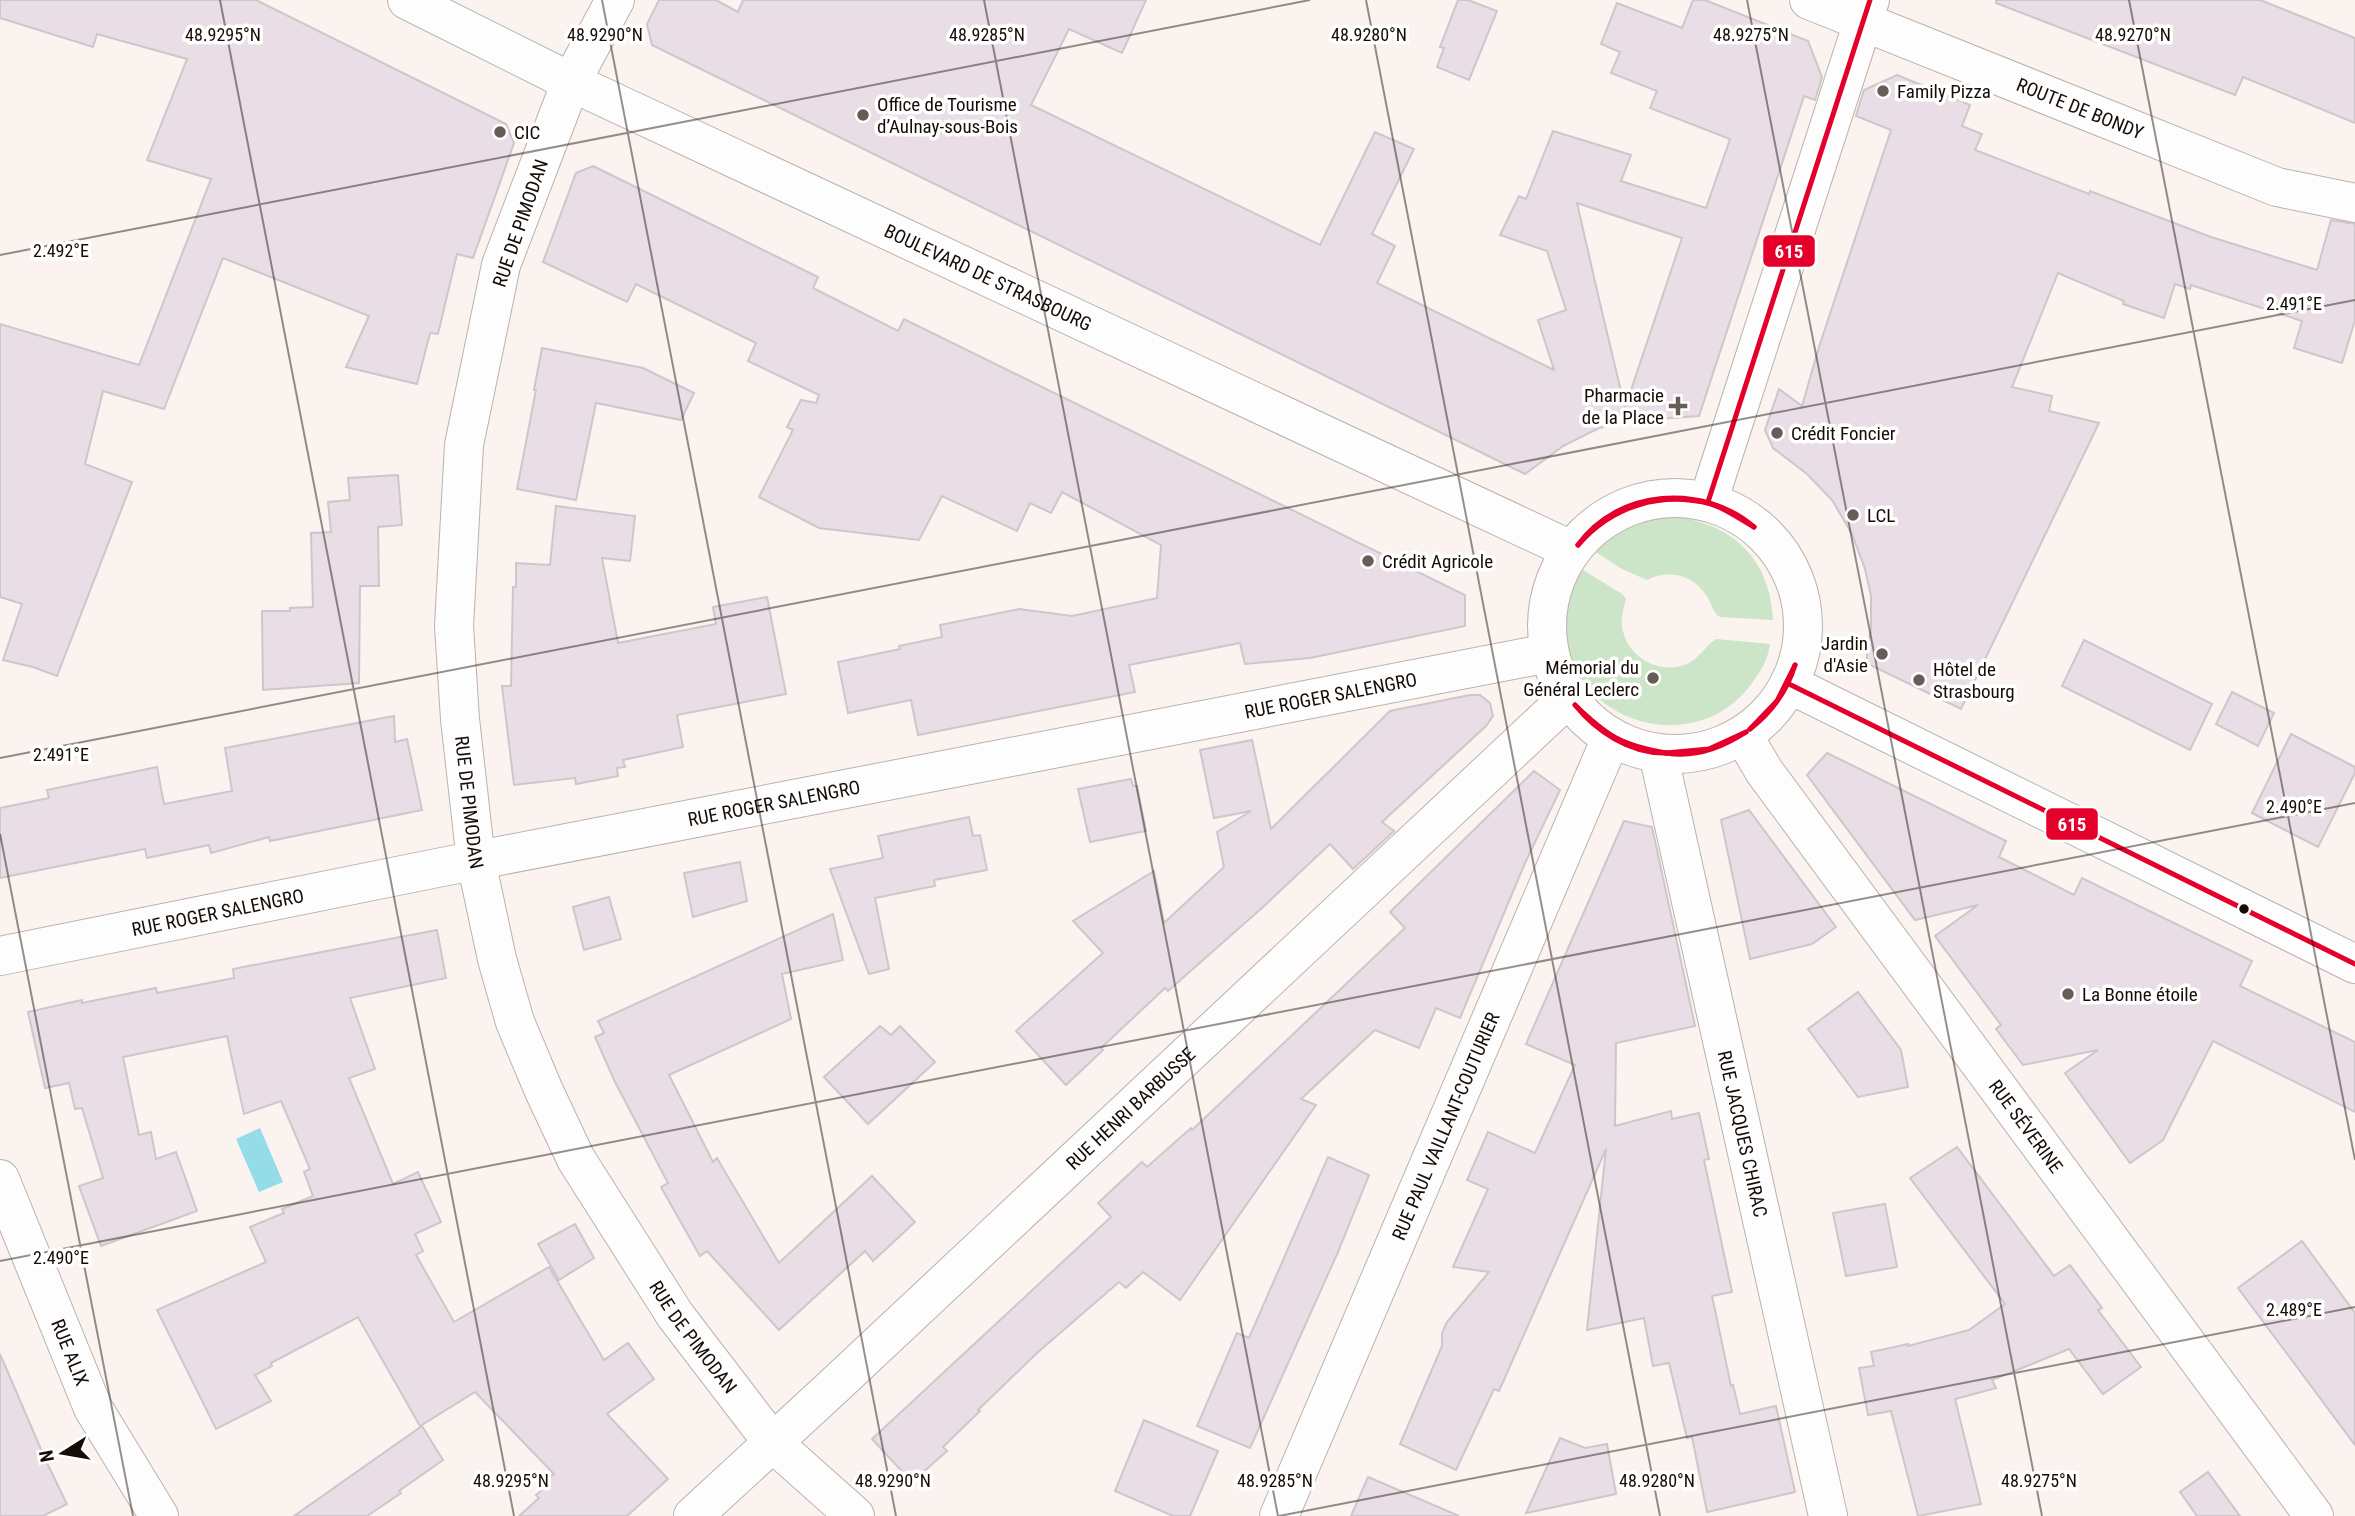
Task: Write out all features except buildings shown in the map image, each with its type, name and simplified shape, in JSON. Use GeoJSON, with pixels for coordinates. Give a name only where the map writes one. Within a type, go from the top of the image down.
{"type":"FeatureCollection","features":[{"type":"Feature","properties":{"kind":"street","name":"BOULEVARD DE STRASBOURG"},"geometry":{"type":"LineString","coordinates":[[407,0],[571,82],[1571,550]]}},
{"type":"Feature","properties":{"kind":"street","name":"RUE DE PIMODAN"},"geometry":{"type":"LineString","coordinates":[[615,0],[571,82],[501,265],[464,445],[454,626],[460,719],[476,861],[497,959],[515,1022],[576,1159],[676,1315],[773,1443],[855,1516]]}},
{"type":"Feature","properties":{"kind":"street","name":"ROUTE DE BONDY"},"geometry":{"type":"LineString","coordinates":[[1809,0],[1867,11],[2277,187],[2355,203]]}},
{"type":"Feature","properties":{"kind":"street"},"geometry":{"type":"LineString","coordinates":[[1708,502],[1867,11]]}},
{"type":"Feature","properties":{"kind":"street"},"geometry":{"type":"LineString","coordinates":[[1670,497],[1708,502],[1740,515],[1767,536],[1788,564],[1799,596],[1803,631],[1799,658],[1789,684],[1770,713],[1743,735],[1716,747],[1687,754],[1658,753],[1634,748],[1611,738],[1587,721],[1569,698],[1557,676],[1549,653],[1547,617],[1553,582],[1571,550],[1598,522],[1632,504],[1670,497]]}},
{"type":"Feature","properties":{"kind":"street","name":"RUE ROGER SALENGRO"},"geometry":{"type":"LineString","coordinates":[[0,956],[1549,653]]}},
{"type":"Feature","properties":{"kind":"street"},"geometry":{"type":"LineString","coordinates":[[1789,684],[2355,964]]}},
{"type":"Feature","properties":{"kind":"street","name":"RUE HENRI BARBUSSE"},"geometry":{"type":"LineString","coordinates":[[693,1516],[1569,698]]}},
{"type":"Feature","properties":{"kind":"street","name":"RUE SÉVERINE"},"geometry":{"type":"LineString","coordinates":[[1743,735],[1764,771],[2314,1516]]}},
{"type":"Feature","properties":{"kind":"street","name":"RUE PAUL VAILLANT-COUTURIER"},"geometry":{"type":"LineString","coordinates":[[1279,1516],[1611,738]]}},
{"type":"Feature","properties":{"kind":"street","name":"RUE JACQUES CHIRAC"},"geometry":{"type":"LineString","coordinates":[[1658,753],[1828,1516]]}},
{"type":"Feature","properties":{"kind":"street","name":"RUE ALIX"},"geometry":{"type":"LineString","coordinates":[[0,1179],[93,1408],[159,1516]]}},
{"type":"Feature","properties":{"kind":"green space"},"geometry":{"type":"Polygon","coordinates":[[[1661,516],[1684,518],[1705,524],[1724,532],[1740,544],[1753,558],[1763,576],[1770,596],[1773,620],[1720,617],[1701,588],[1687,579],[1663,575],[1647,580],[1622,569],[1591,549],[1606,536],[1623,527],[1661,516]]]}},
{"type":"Feature","properties":{"kind":"green space"},"geometry":{"type":"Polygon","coordinates":[[[1578,567],[1626,599],[1622,619],[1626,641],[1639,657],[1648,662],[1667,667],[1687,664],[1716,639],[1770,644],[1763,667],[1749,687],[1726,708],[1700,721],[1671,725],[1643,722],[1616,711],[1593,693],[1576,670],[1566,640],[1566,603],[1578,567]]]}},
{"type":"Feature","properties":{"kind":"water"},"geometry":{"type":"Polygon","coordinates":[[[260,1128],[283,1182],[259,1192],[236,1139],[260,1128]]]}},
{"type":"Feature","properties":{"kind":"transit line","name":"615"},"geometry":{"type":"LineString","coordinates":[[1708,502],[1870,0]]}},
{"type":"Feature","properties":{"kind":"transit line","name":"615"},"geometry":{"type":"LineString","coordinates":[[1578,545],[1595,526],[1615,512],[1638,503],[1662,499],[1711,503],[1754,527]]}},
{"type":"Feature","properties":{"kind":"transit line","name":"615"},"geometry":{"type":"LineString","coordinates":[[1578,545],[1606,520],[1622,511],[1638,505],[1673,499],[1711,504],[1754,527]]}},
{"type":"Feature","properties":{"kind":"transit line","name":"615"},"geometry":{"type":"LineString","coordinates":[[1750,729],[1777,701],[1795,665]]}},
{"type":"Feature","properties":{"kind":"transit line","name":"615"},"geometry":{"type":"LineString","coordinates":[[1750,729],[1778,700],[1795,665]]}},
{"type":"Feature","properties":{"kind":"transit line","name":"615"},"geometry":{"type":"LineString","coordinates":[[1789,684],[2355,964]]}},
{"type":"Feature","properties":{"kind":"transit line","name":"615"},"geometry":{"type":"LineString","coordinates":[[1575,705],[1616,738],[1666,753]]}},
{"type":"Feature","properties":{"kind":"transit line","name":"615"},"geometry":{"type":"LineString","coordinates":[[1575,705],[1593,724],[1615,739],[1640,750],[1666,753]]}},
{"type":"Feature","properties":{"kind":"transit line","name":"615"},"geometry":{"type":"LineString","coordinates":[[1666,753],[1698,753],[1746,732]]}},
{"type":"Feature","properties":{"kind":"transit line","name":"615"},"geometry":{"type":"LineString","coordinates":[[1666,753],[1709,749],[1746,732]]}},
{"type":"Feature","properties":{"kind":"place","name":"Family Pizza"},"geometry":{"type":"Point","coordinates":[1883,91]}},
{"type":"Feature","properties":{"kind":"place","name":"Office de Tourisme d’Aulnay-sous-Bois"},"geometry":{"type":"Point","coordinates":[863,115]}},
{"type":"Feature","properties":{"kind":"place","name":"CIC"},"geometry":{"type":"Point","coordinates":[500,132]}},
{"type":"Feature","properties":{"kind":"place","name":"Pharmacie de la Place"},"geometry":{"type":"Point","coordinates":[1678,406]}},
{"type":"Feature","properties":{"kind":"place","name":"Crédit Foncier"},"geometry":{"type":"Point","coordinates":[1777,433]}},
{"type":"Feature","properties":{"kind":"place","name":"LCL"},"geometry":{"type":"Point","coordinates":[1853,515]}},
{"type":"Feature","properties":{"kind":"place","name":"Crédit Agricole"},"geometry":{"type":"Point","coordinates":[1368,561]}},
{"type":"Feature","properties":{"kind":"place","name":"Jardin d'Asie"},"geometry":{"type":"Point","coordinates":[1882,654]}},
{"type":"Feature","properties":{"kind":"place","name":"Mémorial du Général Leclerc"},"geometry":{"type":"Point","coordinates":[1653,678]}},
{"type":"Feature","properties":{"kind":"place","name":"Hôtel de Strasbourg"},"geometry":{"type":"Point","coordinates":[1919,680]}},
{"type":"Feature","properties":{"kind":"place","name":"La Bonne étoile"},"geometry":{"type":"Point","coordinates":[2068,994]}}]}
